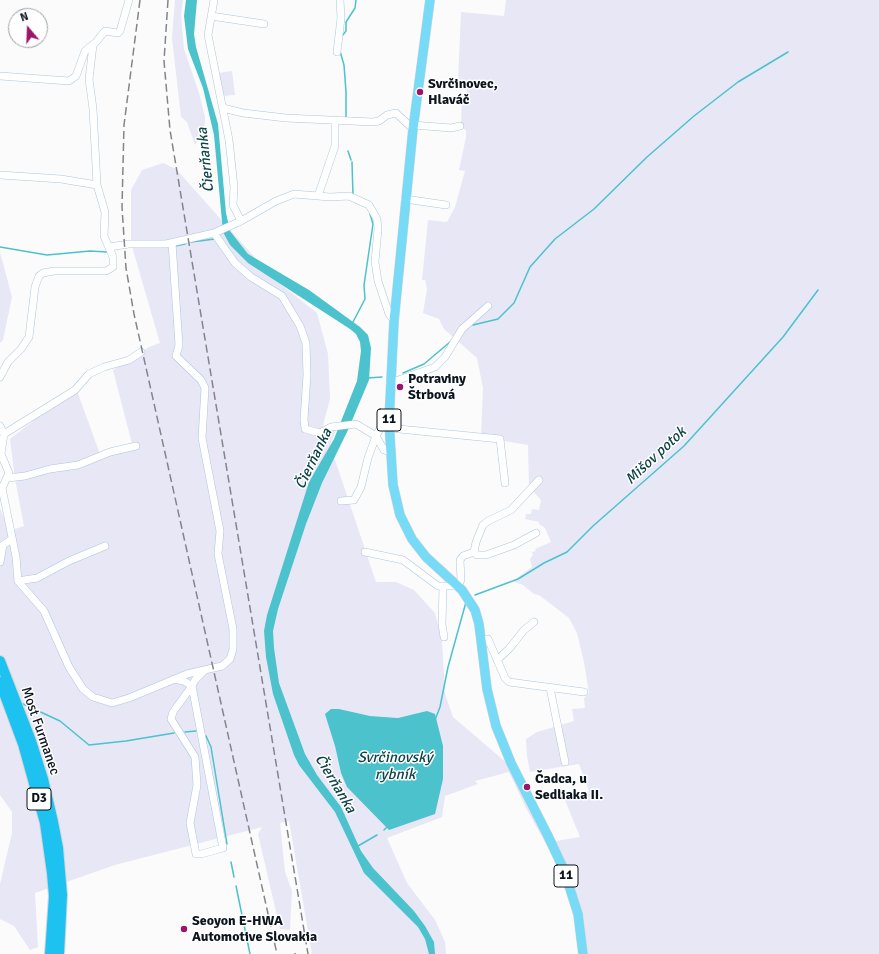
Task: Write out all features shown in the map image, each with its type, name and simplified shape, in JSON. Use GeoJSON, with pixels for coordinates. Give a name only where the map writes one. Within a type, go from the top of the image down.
{"type":"FeatureCollection","features":[{"type":"Feature","properties":{"kind":"highway","name":"Most Furmanec"},"geometry":{"type":"LineString","coordinates":[[0,661],[31,741],[43,779],[53,822],[62,888],[62,920],[59,954]]}},
{"type":"Feature","properties":{"kind":"highway","name":"Most Furmanec"},"geometry":{"type":"LineString","coordinates":[[0,682],[23,744],[41,807],[52,873],[53,920],[50,954]]}},
{"type":"Feature","properties":{"kind":"main road","name":"11"},"geometry":{"type":"LineString","coordinates":[[430,0],[413,127],[394,321],[389,425],[390,452],[395,495],[400,515],[408,534],[426,557],[468,597],[475,610],[481,639],[487,689],[496,726],[510,763],[562,865],[578,914],[583,954]]}},
{"type":"Feature","properties":{"kind":"street"},"geometry":{"type":"LineString","coordinates":[[0,76],[69,81],[76,76],[85,51],[93,45],[105,31],[118,33],[120,31],[128,0]]}},
{"type":"Feature","properties":{"kind":"street"},"geometry":{"type":"LineString","coordinates":[[214,0],[208,35],[223,108],[233,169],[234,205],[240,221]]}},
{"type":"Feature","properties":{"kind":"street"},"geometry":{"type":"LineString","coordinates":[[337,52],[341,18],[340,0]]}},
{"type":"Feature","properties":{"kind":"street"},"geometry":{"type":"LineString","coordinates":[[211,16],[264,24]]}},
{"type":"Feature","properties":{"kind":"street"},"geometry":{"type":"LineString","coordinates":[[0,377],[8,362],[21,349],[29,337],[35,287],[39,276],[43,273],[54,271],[109,271],[112,269],[114,263],[104,236],[105,212],[97,185],[93,109],[89,79],[93,45]]}},
{"type":"Feature","properties":{"kind":"street"},"geometry":{"type":"LineString","coordinates":[[223,108],[243,113],[279,117],[373,122],[379,121],[387,115],[396,113],[413,127],[451,128],[460,126]]}},
{"type":"Feature","properties":{"kind":"street"},"geometry":{"type":"LineString","coordinates":[[318,196],[335,146],[335,120]]}},
{"type":"Feature","properties":{"kind":"street"},"geometry":{"type":"LineString","coordinates":[[0,175],[61,179],[97,185]]}},
{"type":"Feature","properties":{"kind":"street"},"geometry":{"type":"LineString","coordinates":[[109,247],[172,243],[214,233],[240,221],[276,201],[294,194],[349,196],[370,205],[373,211],[378,229],[375,262],[378,281],[388,314],[394,321]]}},
{"type":"Feature","properties":{"kind":"street"},"geometry":{"type":"LineString","coordinates":[[405,199],[446,205]]}},
{"type":"Feature","properties":{"kind":"street"},"geometry":{"type":"LineString","coordinates":[[214,233],[235,263],[251,277],[282,296],[300,326],[306,343],[307,375],[304,419],[305,429],[320,432],[331,427],[356,424],[376,436],[384,450],[390,452]]}},
{"type":"Feature","properties":{"kind":"street"},"geometry":{"type":"LineString","coordinates":[[136,446],[114,451],[78,465],[8,478],[2,484],[16,557],[18,581],[44,611],[69,667],[83,689],[93,697],[112,703],[129,698],[174,679],[222,666],[230,659],[233,649],[233,629],[218,554],[220,531],[202,438],[205,388],[201,380],[176,356],[179,345],[172,243]]}},
{"type":"Feature","properties":{"kind":"street"},"geometry":{"type":"LineString","coordinates":[[390,383],[436,367],[445,357],[462,329],[488,306]]}},
{"type":"Feature","properties":{"kind":"street"},"geometry":{"type":"LineString","coordinates":[[4,434],[75,390],[89,374],[104,367],[132,358],[141,352]]}},
{"type":"Feature","properties":{"kind":"street"},"geometry":{"type":"LineString","coordinates":[[341,501],[354,500],[365,475],[368,458],[376,436],[383,422],[389,425],[500,439],[505,483]]}},
{"type":"Feature","properties":{"kind":"street"},"geometry":{"type":"LineString","coordinates":[[0,426],[4,434],[0,454],[9,473],[8,478]]}},
{"type":"Feature","properties":{"kind":"street"},"geometry":{"type":"LineString","coordinates":[[474,552],[476,542],[483,525],[511,510],[539,480]]}},
{"type":"Feature","properties":{"kind":"street"},"geometry":{"type":"LineString","coordinates":[[474,552],[477,555],[486,555],[514,545],[536,533]]}},
{"type":"Feature","properties":{"kind":"street"},"geometry":{"type":"LineString","coordinates":[[0,562],[3,545],[12,539]]}},
{"type":"Feature","properties":{"kind":"street"},"geometry":{"type":"LineString","coordinates":[[18,581],[43,575],[69,561],[105,546]]}},
{"type":"Feature","properties":{"kind":"street"},"geometry":{"type":"LineString","coordinates":[[365,552],[403,560],[426,577],[443,587],[458,586],[461,580],[460,560],[462,556],[474,552]]}},
{"type":"Feature","properties":{"kind":"street"},"geometry":{"type":"LineString","coordinates":[[443,587],[442,624],[444,637]]}},
{"type":"Feature","properties":{"kind":"street"},"geometry":{"type":"LineString","coordinates":[[497,660],[509,649],[524,630],[534,622]]}},
{"type":"Feature","properties":{"kind":"street"},"geometry":{"type":"LineString","coordinates":[[481,639],[488,639],[505,678],[509,682],[584,692]]}},
{"type":"Feature","properties":{"kind":"street"},"geometry":{"type":"LineString","coordinates":[[174,679],[184,681],[192,686],[223,848],[201,854],[196,854],[194,849],[190,824],[197,785],[195,757],[171,719],[173,712],[192,686],[194,680],[204,670]]}},
{"type":"Feature","properties":{"kind":"street"},"geometry":{"type":"LineString","coordinates":[[550,688],[565,762]]}},
{"type":"Feature","properties":{"kind":"shaded area"},"geometry":{"type":"Polygon","coordinates":[[[175,0],[183,0],[181,15],[184,49],[199,93],[205,117],[205,123],[200,138],[195,145],[187,122],[181,117],[172,38],[175,0]]]}},
{"type":"Feature","properties":{"kind":"shaded area"},"geometry":{"type":"Polygon","coordinates":[[[506,0],[879,0],[879,954],[579,954],[575,914],[557,864],[526,808],[509,772],[475,781],[478,784],[445,796],[442,817],[387,838],[407,883],[435,920],[445,942],[446,954],[312,954],[289,821],[280,823],[285,872],[292,891],[290,930],[280,929],[258,834],[262,827],[115,865],[35,893],[38,947],[30,950],[14,926],[0,919],[0,884],[12,833],[12,812],[0,795],[0,508],[9,531],[24,526],[15,479],[10,439],[47,410],[77,391],[100,454],[132,444],[113,370],[149,347],[160,343],[131,243],[131,190],[142,170],[163,163],[176,169],[274,279],[317,313],[328,354],[330,399],[323,425],[326,431],[337,428],[330,445],[376,582],[396,582],[414,590],[435,613],[442,641],[445,694],[453,717],[508,764],[556,841],[580,837],[565,800],[589,791],[579,764],[530,772],[527,756],[526,739],[537,732],[574,721],[572,709],[585,708],[584,698],[589,693],[577,633],[569,618],[539,595],[534,594],[523,585],[513,581],[532,567],[530,559],[533,555],[532,552],[536,551],[535,549],[551,542],[545,528],[539,524],[539,522],[525,519],[526,514],[531,514],[532,509],[539,510],[541,500],[529,487],[528,445],[481,437],[483,388],[477,358],[444,329],[439,319],[423,313],[427,289],[425,280],[422,280],[428,220],[447,222],[455,207],[465,171],[459,170],[466,137],[466,131],[461,125],[462,96],[467,96],[467,82],[458,81],[461,12],[504,16],[506,0]],[[339,709],[335,746],[341,773],[398,718],[370,716],[339,709]]]}},
{"type":"Feature","properties":{"kind":"shaded area"},"geometry":{"type":"Polygon","coordinates":[[[232,71],[235,95],[222,96],[219,73],[232,71]]]}},
{"type":"Feature","properties":{"kind":"shaded area"},"geometry":{"type":"Polygon","coordinates":[[[0,252],[12,297],[3,340],[0,343],[0,252]]]}},
{"type":"Feature","properties":{"kind":"water"},"geometry":{"type":"Polygon","coordinates":[[[186,0],[197,0],[194,34],[196,47],[218,124],[226,213],[230,231],[248,254],[309,290],[360,327],[368,335],[371,348],[369,380],[348,430],[322,483],[306,524],[278,609],[273,631],[274,648],[279,683],[305,754],[317,775],[341,807],[361,851],[373,868],[414,911],[425,926],[434,942],[435,954],[429,954],[425,939],[418,927],[364,873],[335,812],[299,765],[294,755],[273,694],[266,657],[264,631],[267,615],[309,482],[334,439],[357,381],[361,351],[360,342],[356,334],[350,329],[248,263],[230,245],[223,232],[214,135],[203,88],[188,49],[184,16],[186,0]]]}},
{"type":"Feature","properties":{"kind":"water","name":"Svrčinovský rybník"},"geometry":{"type":"Polygon","coordinates":[[[331,709],[339,709],[370,716],[398,718],[427,711],[435,714],[443,746],[443,779],[435,814],[389,830],[347,787],[341,773],[335,746],[325,714],[331,709]]]}},
{"type":"Feature","properties":{"kind":"waterway"},"geometry":{"type":"LineString","coordinates":[[342,36],[346,31],[346,22],[355,8],[356,0]]}},
{"type":"Feature","properties":{"kind":"waterway"},"geometry":{"type":"LineString","coordinates":[[340,51],[344,65],[346,118]]}},
{"type":"Feature","properties":{"kind":"waterway"},"geometry":{"type":"LineString","coordinates":[[473,325],[498,319],[514,303],[530,267],[555,239],[594,209],[647,157],[694,116],[738,82],[788,52]]}},
{"type":"Feature","properties":{"kind":"waterway"},"geometry":{"type":"LineString","coordinates":[[348,151],[351,160]]}},
{"type":"Feature","properties":{"kind":"waterway"},"geometry":{"type":"LineString","coordinates":[[352,162],[353,196]]}},
{"type":"Feature","properties":{"kind":"waterway"},"geometry":{"type":"LineString","coordinates":[[353,322],[365,299],[364,285],[373,224],[370,214]]}},
{"type":"Feature","properties":{"kind":"waterway"},"geometry":{"type":"LineString","coordinates":[[191,242],[215,239]]}},
{"type":"Feature","properties":{"kind":"waterway"},"geometry":{"type":"LineString","coordinates":[[175,246],[185,244]]}},
{"type":"Feature","properties":{"kind":"waterway"},"geometry":{"type":"LineString","coordinates":[[0,247],[47,255],[90,251],[107,252]]}},
{"type":"Feature","properties":{"kind":"waterway","name":"Mišov potok"},"geometry":{"type":"LineString","coordinates":[[475,595],[518,579],[544,563],[567,552],[593,526],[684,446],[783,337],[818,290]]}},
{"type":"Feature","properties":{"kind":"waterway"},"geometry":{"type":"LineString","coordinates":[[403,373],[424,364],[450,342]]}},
{"type":"Feature","properties":{"kind":"waterway"},"geometry":{"type":"LineString","coordinates":[[368,378],[382,377]]}},
{"type":"Feature","properties":{"kind":"waterway","name":"Mišov potok"},"geometry":{"type":"LineString","coordinates":[[435,720],[440,707],[448,667],[466,602]]}},
{"type":"Feature","properties":{"kind":"waterway"},"geometry":{"type":"LineString","coordinates":[[21,703],[60,721],[89,745],[126,741],[174,733]]}},
{"type":"Feature","properties":{"kind":"waterway"},"geometry":{"type":"LineString","coordinates":[[185,732],[196,731]]}},
{"type":"Feature","properties":{"kind":"waterway"},"geometry":{"type":"LineString","coordinates":[[206,736],[211,747],[227,844]]}},
{"type":"Feature","properties":{"kind":"waterway","name":"Mišov potok"},"geometry":{"type":"LineString","coordinates":[[384,830],[387,827]]}},
{"type":"Feature","properties":{"kind":"waterway","name":"Mišov potok"},"geometry":{"type":"LineString","coordinates":[[358,846],[377,835]]}},
{"type":"Feature","properties":{"kind":"waterway"},"geometry":{"type":"LineString","coordinates":[[231,862],[234,877]]}},
{"type":"Feature","properties":{"kind":"waterway"},"geometry":{"type":"LineString","coordinates":[[236,886],[250,954]]}},
{"type":"Feature","properties":{"kind":"railway"},"geometry":{"type":"LineString","coordinates":[[140,0],[124,125],[122,207],[126,268],[134,314],[277,954]]}},
{"type":"Feature","properties":{"kind":"railway"},"geometry":{"type":"LineString","coordinates":[[168,0],[164,61],[170,130],[308,954]]}},
{"type":"Feature","properties":{"kind":"place","name":"Svrčinovec, Hlaváč"},"geometry":{"type":"Point","coordinates":[420,92]}},
{"type":"Feature","properties":{"kind":"place","name":"Potraviny Štrbová"},"geometry":{"type":"Point","coordinates":[400,387]}},
{"type":"Feature","properties":{"kind":"place","name":"Čadca, u Sedliaka II."},"geometry":{"type":"Point","coordinates":[527,787]}},
{"type":"Feature","properties":{"kind":"place","name":"Seoyon E-HWA Automotive Slovakia"},"geometry":{"type":"Point","coordinates":[184,929]}},
{"type":"Feature","properties":{"kind":"water label","name":"Čierňanka"},"geometry":{"type":"Point","coordinates":[206,160]}},
{"type":"Feature","properties":{"kind":"water label","name":"Čierňanka"},"geometry":{"type":"Point","coordinates":[314,459]}},
{"type":"Feature","properties":{"kind":"water label","name":"Čierňanka"},"geometry":{"type":"Point","coordinates":[335,784]}}]}
